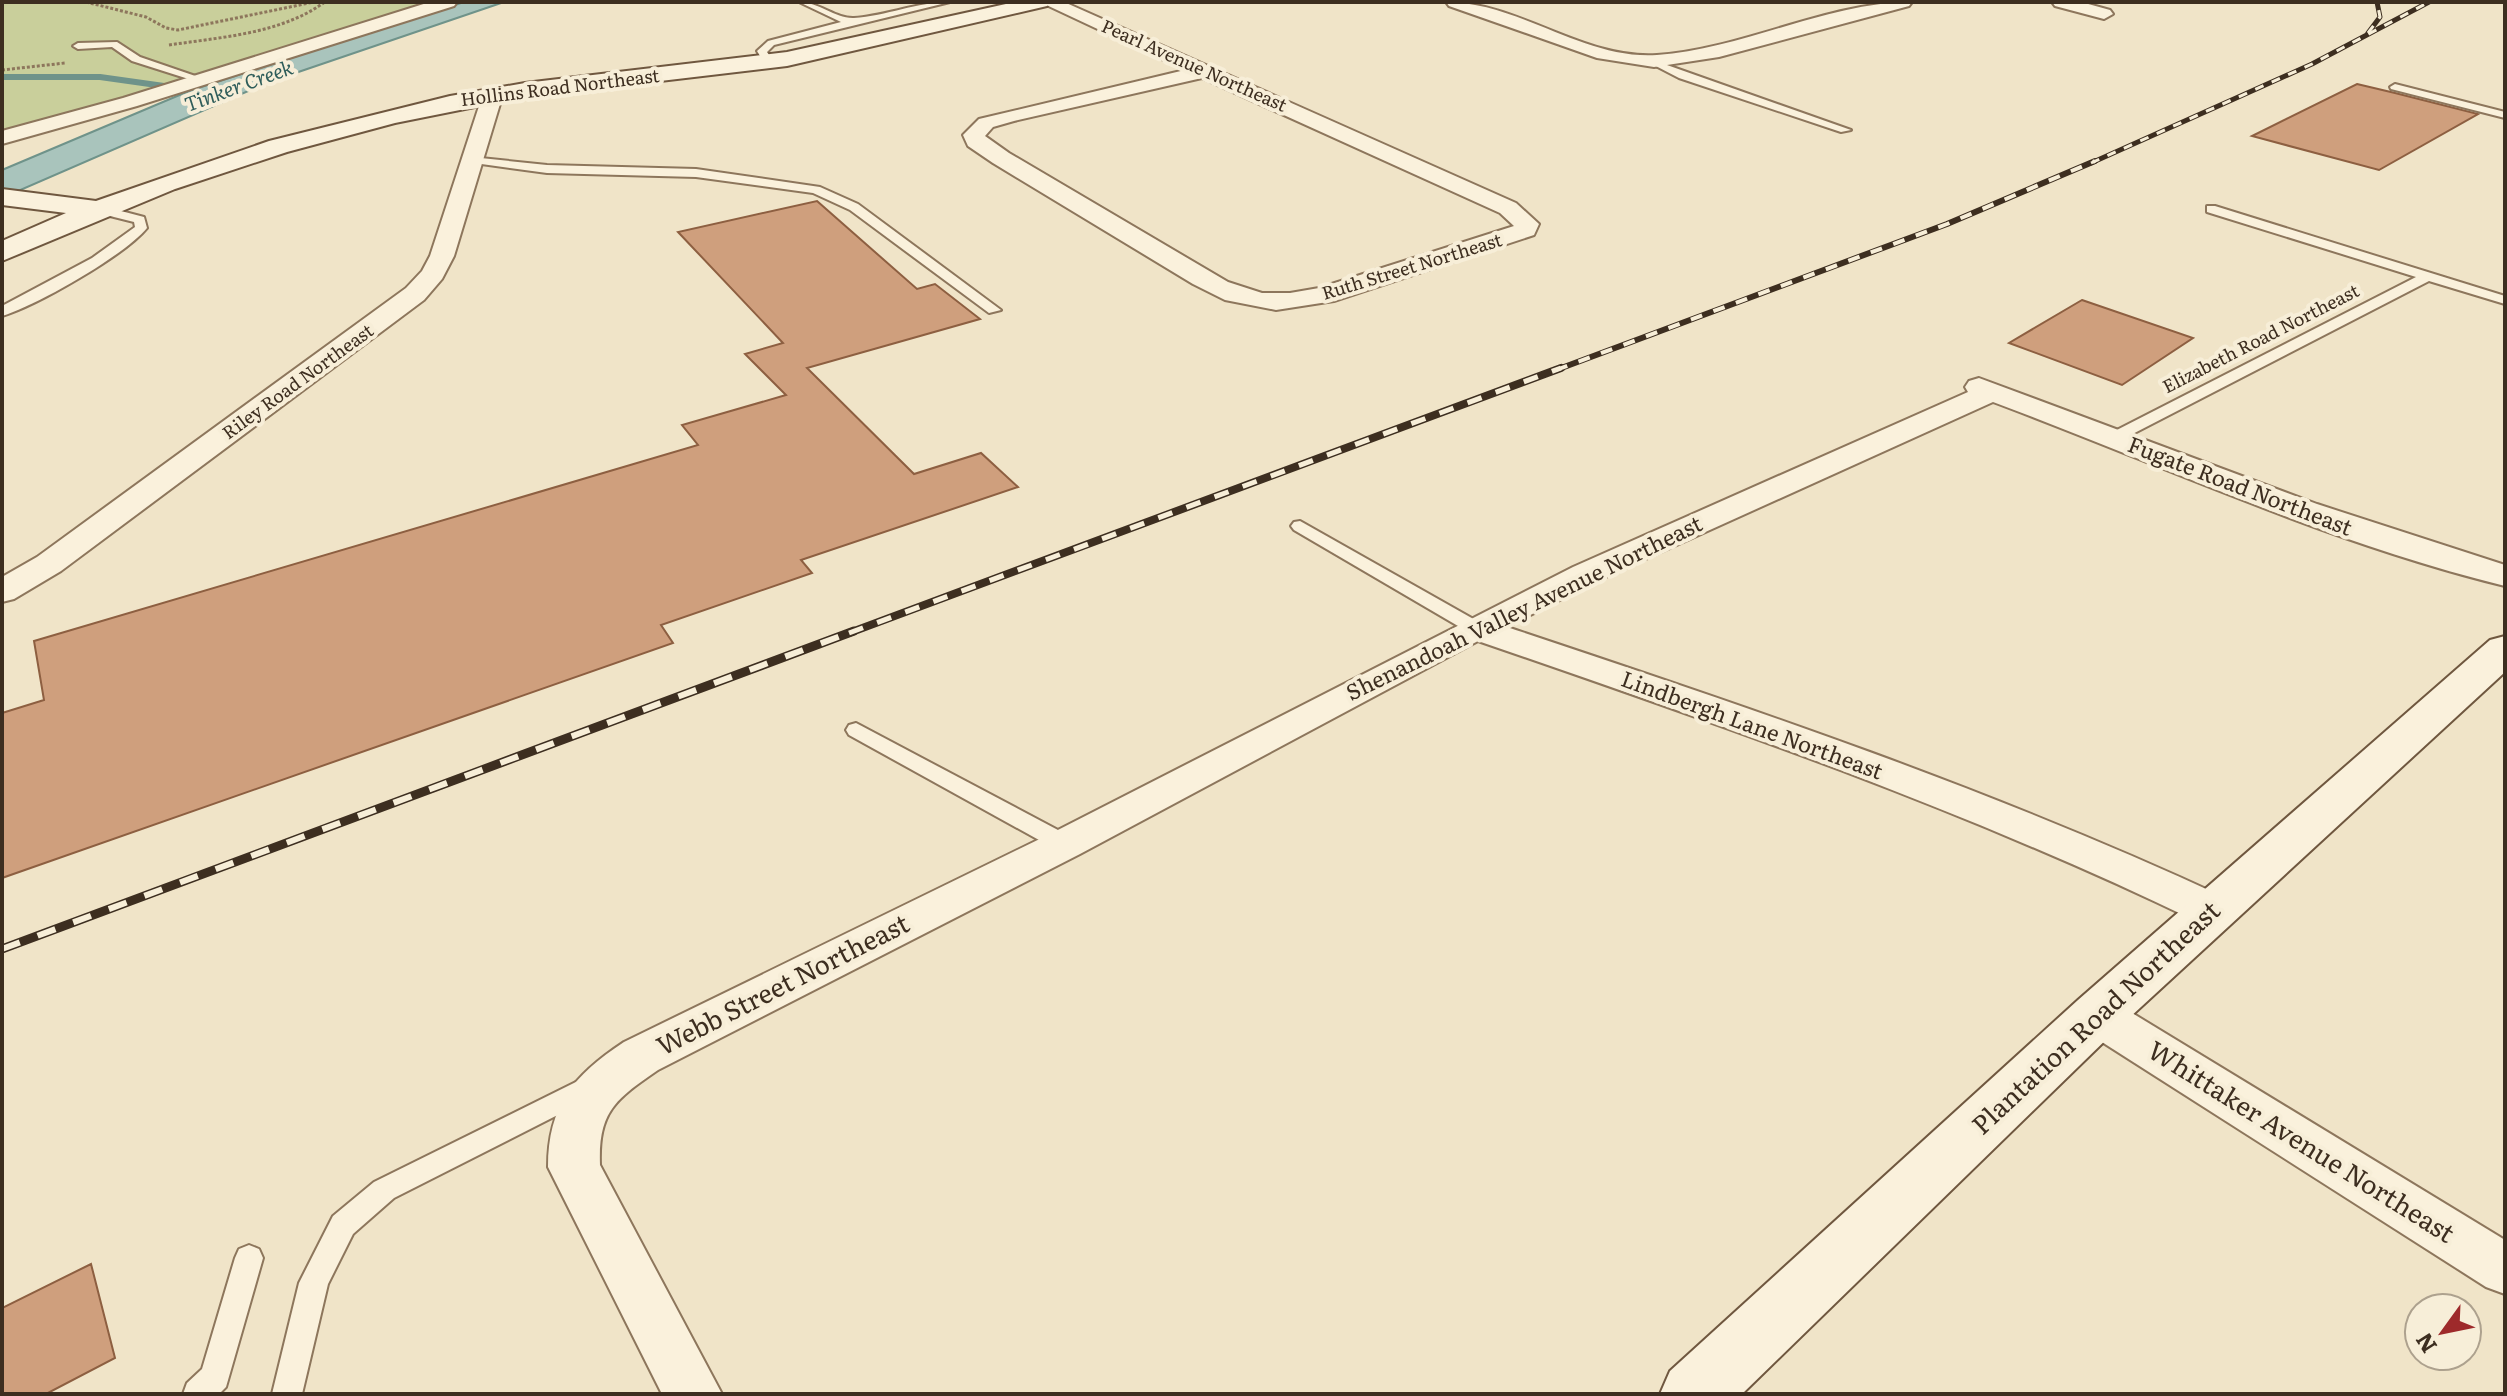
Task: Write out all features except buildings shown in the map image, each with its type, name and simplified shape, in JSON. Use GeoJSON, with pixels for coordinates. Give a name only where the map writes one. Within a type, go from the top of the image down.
{"type":"FeatureCollection","features":[{"type":"Feature","properties":{"kind":"main road","name":"Hollins Road Northeast"},"geometry":{"type":"LineString","coordinates":[[2,252],[98,209],[339,130],[493,94],[769,62],[1040,2]]}},
{"type":"Feature","properties":{"kind":"main road"},"geometry":{"type":"LineString","coordinates":[[2,197],[98,209]]}},
{"type":"Feature","properties":{"kind":"main road","name":"Plantation Road Northeast"},"geometry":{"type":"LineString","coordinates":[[1694,1394],[2097,1015],[2505,649]]}},
{"type":"Feature","properties":{"kind":"street"},"geometry":{"type":"LineString","coordinates":[[2,138],[202,80],[448,2]]}},
{"type":"Feature","properties":{"kind":"street","name":"Pearl Avenue Northeast"},"geometry":{"type":"LineString","coordinates":[[1049,2],[1339,131]]}},
{"type":"Feature","properties":{"kind":"street"},"geometry":{"type":"LineString","coordinates":[[1464,3],[1604,54],[1654,61],[1719,51],[1903,2]]}},
{"type":"Feature","properties":{"kind":"street"},"geometry":{"type":"LineString","coordinates":[[2061,2],[2104,14]]}},
{"type":"Feature","properties":{"kind":"street","name":"Ruth Street Northeast"},"geometry":{"type":"LineString","coordinates":[[1208,71],[986,123],[974,135],[976,141],[1005,160],[1185,268],[1239,298],[1265,303],[1293,302],[1453,255],[1525,230],[1527,224],[1522,217],[1508,208],[1339,131]]}},
{"type":"Feature","properties":{"kind":"street","name":"Riley Road Northeast"},"geometry":{"type":"LineString","coordinates":[[2,592],[49,564],[415,294],[433,274],[442,256],[493,94]]}},
{"type":"Feature","properties":{"kind":"street","name":"Fugate Road Northeast"},"geometry":{"type":"LineString","coordinates":[[1986,390],[2353,529],[2505,576]]}},
{"type":"Feature","properties":{"kind":"street","name":"Shenandoah Valley Avenue Northeast"},"geometry":{"type":"LineString","coordinates":[[1065,844],[1585,574],[1986,390]]}},
{"type":"Feature","properties":{"kind":"street","name":"Lindbergh Lane Northeast"},"geometry":{"type":"LineString","coordinates":[[1477,629],[1782,732],[2122,865],[2212,910]]}},
{"type":"Feature","properties":{"kind":"street","name":"Webb Street Northeast"},"geometry":{"type":"LineString","coordinates":[[693,1394],[574,1167],[574,1133],[591,1098],[616,1073],[641,1056],[1065,844]]}},
{"type":"Feature","properties":{"kind":"street","name":"Whittaker Avenue Northeast"},"geometry":{"type":"LineString","coordinates":[[2097,1015],[2505,1269]]}},
{"type":"Feature","properties":{"kind":"lane"},"geometry":{"type":"LineString","coordinates":[[804,2],[850,22]]}},
{"type":"Feature","properties":{"kind":"lane"},"geometry":{"type":"LineString","coordinates":[[769,62],[762,51],[771,43],[945,2]]}},
{"type":"Feature","properties":{"kind":"lane"},"geometry":{"type":"LineString","coordinates":[[78,46],[114,44],[136,59],[202,80]]}},
{"type":"Feature","properties":{"kind":"lane"},"geometry":{"type":"LineString","coordinates":[[1654,61],[1683,76],[1845,130]]}},
{"type":"Feature","properties":{"kind":"lane"},"geometry":{"type":"LineString","coordinates":[[2395,87],[2505,115]]}},
{"type":"Feature","properties":{"kind":"lane"},"geometry":{"type":"LineString","coordinates":[[471,160],[547,169],[696,173],[816,190],[854,207],[994,310]]}},
{"type":"Feature","properties":{"kind":"lane"},"geometry":{"type":"LineString","coordinates":[[2,312],[109,253],[133,238],[141,228],[140,220],[132,216],[98,209]]}},
{"type":"Feature","properties":{"kind":"lane"},"geometry":{"type":"LineString","coordinates":[[2211,209],[2505,300]]}},
{"type":"Feature","properties":{"kind":"lane","name":"Elizabeth Road Northeast"},"geometry":{"type":"LineString","coordinates":[[2113,438],[2428,276]]}},
{"type":"Feature","properties":{"kind":"lane","name":"Lindbergh Lane Northeast"},"geometry":{"type":"LineString","coordinates":[[1300,526],[1477,629]]}},
{"type":"Feature","properties":{"kind":"lane"},"geometry":{"type":"LineString","coordinates":[[856,730],[1065,844]]}},
{"type":"Feature","properties":{"kind":"lane"},"geometry":{"type":"LineString","coordinates":[[287,1394],[314,1283],[343,1225],[384,1190],[616,1073]]}},
{"type":"Feature","properties":{"kind":"lane"},"geometry":{"type":"LineString","coordinates":[[198,1394],[215,1377],[249,1258]]}},
{"type":"Feature","properties":{"kind":"path"},"geometry":{"type":"LineString","coordinates":[[86,2],[146,17],[166,28],[178,30],[314,2]]}},
{"type":"Feature","properties":{"kind":"path"},"geometry":{"type":"LineString","coordinates":[[164,46],[275,26],[305,16],[325,2]]}},
{"type":"Feature","properties":{"kind":"green space"},"geometry":{"type":"Polygon","coordinates":[[[2,2],[431,2],[110,102],[2,130],[2,2]]]}},
{"type":"Feature","properties":{"kind":"water","name":"Tinker Creek"},"geometry":{"type":"Polygon","coordinates":[[[464,2],[504,2],[269,82],[2,198],[2,170],[189,91],[464,2]]]}},
{"type":"Feature","properties":{"kind":"waterway"},"geometry":{"type":"LineString","coordinates":[[2,77],[100,77],[164,86]]}},
{"type":"Feature","properties":{"kind":"railway"},"geometry":{"type":"LineString","coordinates":[[2368,33],[2380,17],[2377,2]]}},
{"type":"Feature","properties":{"kind":"railway"},"geometry":{"type":"LineString","coordinates":[[2091,163],[2312,64],[2429,2]]}},
{"type":"Feature","properties":{"kind":"railway"},"geometry":{"type":"LineString","coordinates":[[1556,370],[1947,224],[2095,161]]}},
{"type":"Feature","properties":{"kind":"railway"},"geometry":{"type":"LineString","coordinates":[[849,633],[1561,368]]}},
{"type":"Feature","properties":{"kind":"railway"},"geometry":{"type":"LineString","coordinates":[[2,949],[854,631]]}}]}
